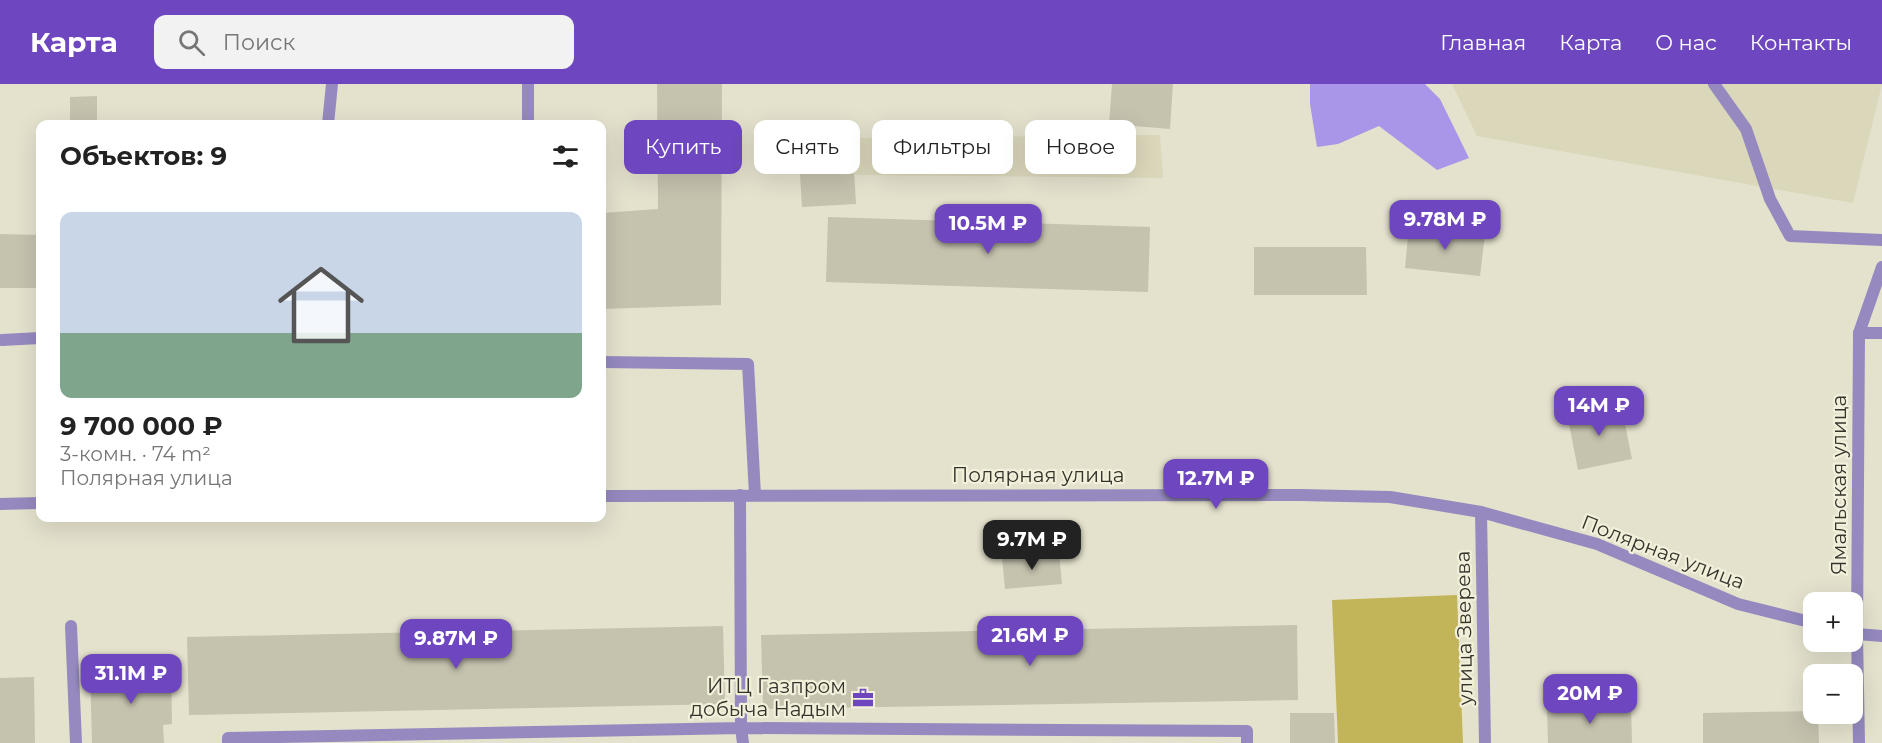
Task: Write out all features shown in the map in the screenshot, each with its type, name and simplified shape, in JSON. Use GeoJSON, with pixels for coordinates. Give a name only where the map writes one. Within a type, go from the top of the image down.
{"type":"FeatureCollection","features":[{"type":"Feature","properties":{"kind":"street"},"geometry":{"type":"LineString","coordinates":[[328,120],[332,84]]}},
{"type":"Feature","properties":{"kind":"street"},"geometry":{"type":"LineString","coordinates":[[528,84],[528,120]]}},
{"type":"Feature","properties":{"kind":"street"},"geometry":{"type":"LineString","coordinates":[[1714,84],[1746,129],[1770,200],[1790,236],[1882,240]]}},
{"type":"Feature","properties":{"kind":"street","name":"Ямальская улица"},"geometry":{"type":"LineString","coordinates":[[1856,592],[1859,333],[1882,267]]}},
{"type":"Feature","properties":{"kind":"street"},"geometry":{"type":"LineString","coordinates":[[1859,333],[1882,333]]}},
{"type":"Feature","properties":{"kind":"street"},"geometry":{"type":"LineString","coordinates":[[2,340],[36,338]]}},
{"type":"Feature","properties":{"kind":"street"},"geometry":{"type":"LineString","coordinates":[[606,362],[748,364],[755,495]]}},
{"type":"Feature","properties":{"kind":"street"},"geometry":{"type":"LineString","coordinates":[[740,495],[741,728],[743,743]]}},
{"type":"Feature","properties":{"kind":"street","name":"Полярная улица"},"geometry":{"type":"LineString","coordinates":[[606,496],[1300,495],[1390,497],[1481,512],[1598,544],[1738,604],[1803,620]]}},
{"type":"Feature","properties":{"kind":"street"},"geometry":{"type":"LineString","coordinates":[[0,504],[36,503]]}},
{"type":"Feature","properties":{"kind":"street","name":"улица Зверева"},"geometry":{"type":"LineString","coordinates":[[1481,512],[1485,743]]}},
{"type":"Feature","properties":{"kind":"street"},"geometry":{"type":"LineString","coordinates":[[71,626],[76,743]]}},
{"type":"Feature","properties":{"kind":"street"},"geometry":{"type":"LineString","coordinates":[[1863,634],[1882,636]]}},
{"type":"Feature","properties":{"kind":"street","name":"Ямальская улица"},"geometry":{"type":"LineString","coordinates":[[1856,652],[1859,743]]}},
{"type":"Feature","properties":{"kind":"street"},"geometry":{"type":"LineString","coordinates":[[228,743],[228,738],[741,728],[1247,731],[1247,743]]}},
{"type":"Feature","properties":{"kind":"shaded area"},"geometry":{"type":"Polygon","coordinates":[[[1310,84],[1425,84],[1440,99],[1469,158],[1437,170],[1379,126],[1338,144],[1317,147],[1310,104],[1310,84]]]}},
{"type":"Feature","properties":{"kind":"shaded area"},"geometry":{"type":"Polygon","coordinates":[[[1452,84],[1882,84],[1853,203],[1477,136],[1452,84]]]}},
{"type":"Feature","properties":{"kind":"shaded area"},"geometry":{"type":"Polygon","coordinates":[[[1136,135],[1160,135],[1163,178],[855,175],[860,174],[860,138],[872,138],[872,174],[1013,174],[1013,136],[1025,136],[1025,174],[1136,174],[1136,135]]]}},
{"type":"Feature","properties":{"kind":"shaded area"},"geometry":{"type":"Polygon","coordinates":[[[1457,595],[1463,743],[1338,743],[1332,600],[1457,595]]]}},
{"type":"Feature","properties":{"kind":"building"},"geometry":{"type":"Polygon","coordinates":[[[657,84],[722,84],[722,120],[657,120],[657,84]]]}},
{"type":"Feature","properties":{"kind":"building"},"geometry":{"type":"Polygon","coordinates":[[[1112,84],[1173,84],[1170,129],[1136,126],[1136,120],[1109,120],[1112,84]]]}},
{"type":"Feature","properties":{"kind":"building"},"geometry":{"type":"Polygon","coordinates":[[[97,96],[97,120],[70,120],[70,97],[97,96]]]}},
{"type":"Feature","properties":{"kind":"building"},"geometry":{"type":"Polygon","coordinates":[[[658,174],[722,174],[721,305],[606,309],[606,213],[658,209],[658,174]]]}},
{"type":"Feature","properties":{"kind":"building"},"geometry":{"type":"Polygon","coordinates":[[[800,174],[854,174],[856,204],[802,207],[800,174]]]}},
{"type":"Feature","properties":{"kind":"building"},"geometry":{"type":"Polygon","coordinates":[[[828,217],[1150,227],[1148,292],[826,282],[828,217]]]}},
{"type":"Feature","properties":{"kind":"building"},"geometry":{"type":"Polygon","coordinates":[[[1409,226],[1485,234],[1480,276],[1405,268],[1409,226]]]}},
{"type":"Feature","properties":{"kind":"building"},"geometry":{"type":"Polygon","coordinates":[[[0,234],[36,235],[36,288],[0,288],[0,234]]]}},
{"type":"Feature","properties":{"kind":"building"},"geometry":{"type":"Polygon","coordinates":[[[1254,247],[1366,247],[1367,295],[1254,295],[1254,247]]]}},
{"type":"Feature","properties":{"kind":"building"},"geometry":{"type":"Polygon","coordinates":[[[1621,404],[1632,459],[1578,470],[1567,414],[1621,404]]]}},
{"type":"Feature","properties":{"kind":"building"},"geometry":{"type":"Polygon","coordinates":[[[1059,553],[1062,584],[1005,589],[1002,558],[1059,553]]]}},
{"type":"Feature","properties":{"kind":"building"},"geometry":{"type":"Polygon","coordinates":[[[1297,625],[1298,700],[763,709],[761,635],[1297,625]]]}},
{"type":"Feature","properties":{"kind":"building"},"geometry":{"type":"Polygon","coordinates":[[[723,626],[725,704],[189,715],[187,637],[723,626]]]}},
{"type":"Feature","properties":{"kind":"building"},"geometry":{"type":"Polygon","coordinates":[[[171,667],[172,724],[163,725],[164,743],[92,743],[90,669],[171,667]]]}},
{"type":"Feature","properties":{"kind":"building"},"geometry":{"type":"Polygon","coordinates":[[[34,677],[35,743],[0,743],[0,678],[34,677]]]}},
{"type":"Feature","properties":{"kind":"building"},"geometry":{"type":"Polygon","coordinates":[[[1631,706],[1632,743],[1548,743],[1547,708],[1631,706]]]}},
{"type":"Feature","properties":{"kind":"building"},"geometry":{"type":"Polygon","coordinates":[[[1803,711],[1803,724],[1818,724],[1819,743],[1703,743],[1703,713],[1803,711]]]}},
{"type":"Feature","properties":{"kind":"building"},"geometry":{"type":"Polygon","coordinates":[[[1290,713],[1334,713],[1335,743],[1290,743],[1290,713]]]}},
{"type":"Feature","properties":{"kind":"place","name":"ИТЦ Газпром добыча Надым"},"geometry":{"type":"Point","coordinates":[863,698]}}]}
